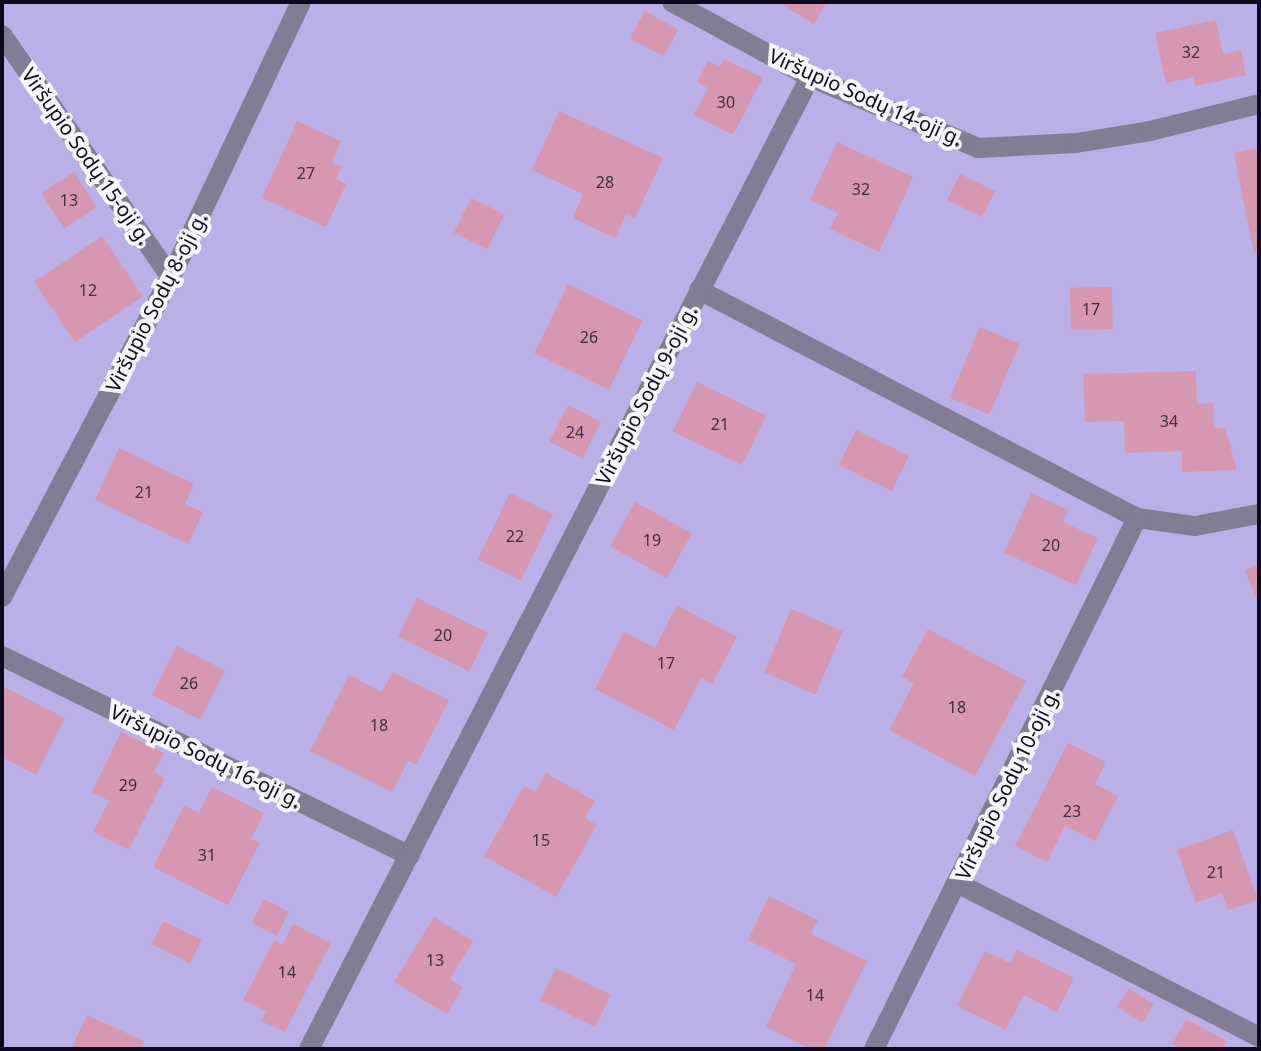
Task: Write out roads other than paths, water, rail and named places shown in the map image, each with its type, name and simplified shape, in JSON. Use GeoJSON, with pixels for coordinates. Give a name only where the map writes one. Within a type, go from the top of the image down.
{"type":"FeatureCollection","features":[{"type":"Feature","properties":{"kind":"street","name":"Viršupio Sodų 8-oji g."},"geometry":{"type":"LineString","coordinates":[[2,597],[171,277],[301,2]]}},
{"type":"Feature","properties":{"kind":"street","name":"Viršupio Sodų 14-oji g."},"geometry":{"type":"LineString","coordinates":[[672,2],[810,77],[978,148],[1076,143],[1150,131],[1259,104]]}},
{"type":"Feature","properties":{"kind":"street","name":"Viršupio Sodų 15-oji g."},"geometry":{"type":"LineString","coordinates":[[2,35],[171,277]]}},
{"type":"Feature","properties":{"kind":"street"},"geometry":{"type":"LineString","coordinates":[[699,290],[810,77]]}},
{"type":"Feature","properties":{"kind":"street","name":"Viršupio Sodų 9-oji g."},"geometry":{"type":"LineString","coordinates":[[309,1049],[699,290],[1137,518],[1195,526],[1259,514]]}},
{"type":"Feature","properties":{"kind":"street","name":"Viršupio Sodų 10-oji g."},"geometry":{"type":"LineString","coordinates":[[874,1049],[959,884],[1137,518]]}},
{"type":"Feature","properties":{"kind":"street","name":"Viršupio Sodų 16-oji g."},"geometry":{"type":"LineString","coordinates":[[2,656],[410,856]]}},
{"type":"Feature","properties":{"kind":"street"},"geometry":{"type":"LineString","coordinates":[[959,884],[1259,1037]]}}]}
